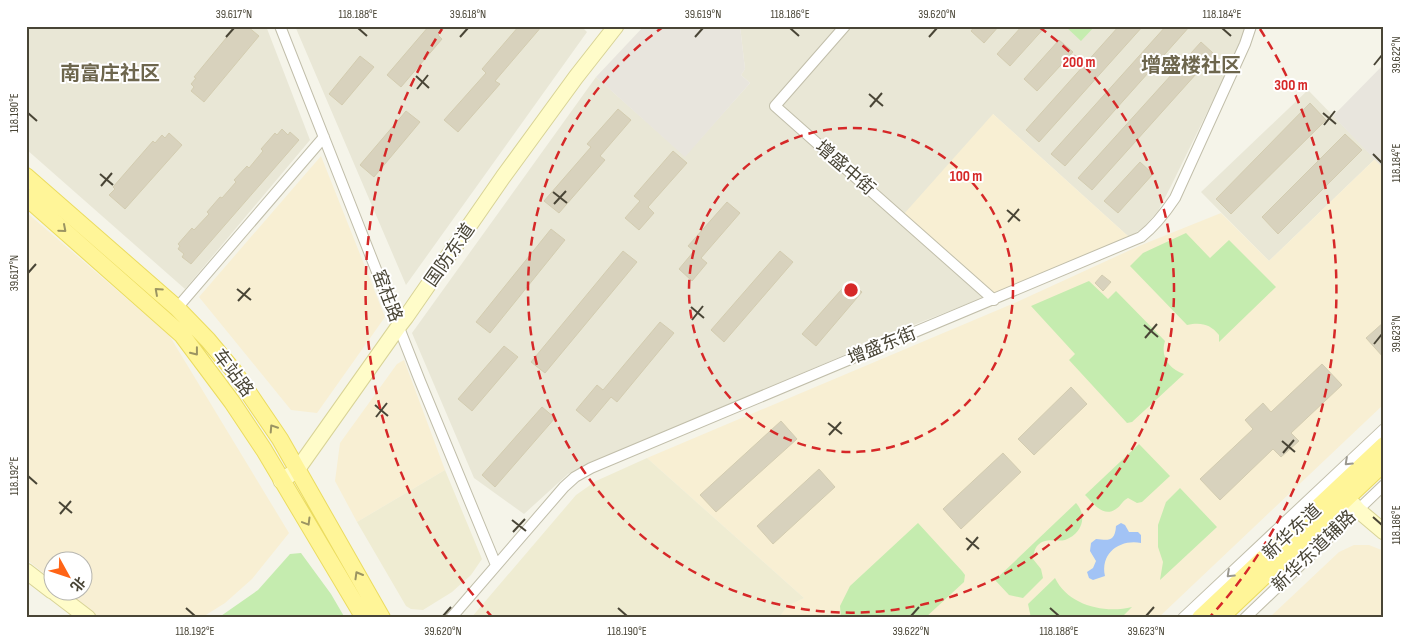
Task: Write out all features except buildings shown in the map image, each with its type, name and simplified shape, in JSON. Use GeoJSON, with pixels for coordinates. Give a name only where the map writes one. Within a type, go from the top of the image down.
{"type":"FeatureCollection","features":[{"type":"Feature","properties":{"kind":"main road","name":"车站路"},"geometry":{"type":"LineString","coordinates":[[26,176],[177,308],[233,370],[280,439],[382,618]]}},
{"type":"Feature","properties":{"kind":"main road","name":"车站路"},"geometry":{"type":"LineString","coordinates":[[26,197],[182,335],[232,402],[264,450],[364,618]]}},
{"type":"Feature","properties":{"kind":"main road","name":"新华东道"},"geometry":{"type":"LineString","coordinates":[[1220,618],[1343,494],[1384,445]]}},
{"type":"Feature","properties":{"kind":"main road","name":"新华东道"},"geometry":{"type":"LineString","coordinates":[[1200,618],[1343,494],[1384,463]]}},
{"type":"Feature","properties":{"kind":"street","name":"窑柱路"},"geometry":{"type":"LineString","coordinates":[[280,26],[398,326],[496,565]]}},
{"type":"Feature","properties":{"kind":"street","name":"国防东道"},"geometry":{"type":"LineString","coordinates":[[281,481],[298,470],[503,177],[616,26]]}},
{"type":"Feature","properties":{"kind":"street","name":"增盛中街"},"geometry":{"type":"LineString","coordinates":[[845,26],[775,106],[994,300]]}},
{"type":"Feature","properties":{"kind":"street","name":"增盛东街"},"geometry":{"type":"LineString","coordinates":[[451,618],[564,487],[575,477],[591,468],[1110,251],[1151,230],[1175,198],[1252,26]]}},
{"type":"Feature","properties":{"kind":"street"},"geometry":{"type":"LineString","coordinates":[[177,308],[324,137]]}},
{"type":"Feature","properties":{"kind":"street","name":"新华东道辅路"},"geometry":{"type":"LineString","coordinates":[[1245,618],[1343,494],[1384,429]]}},
{"type":"Feature","properties":{"kind":"street","name":"新华东道辅路"},"geometry":{"type":"LineString","coordinates":[[1183,618],[1343,494],[1384,485]]}},
{"type":"Feature","properties":{"kind":"street"},"geometry":{"type":"LineString","coordinates":[[1343,494],[1384,532]]}},
{"type":"Feature","properties":{"kind":"street"},"geometry":{"type":"LineString","coordinates":[[26,571],[42,583]]}},
{"type":"Feature","properties":{"kind":"street"},"geometry":{"type":"LineString","coordinates":[[67,602],[88,618]]}},
{"type":"Feature","properties":{"kind":"shaded area"},"geometry":{"type":"Polygon","coordinates":[[[32,26],[266,26],[310,140],[185,289],[26,149],[26,31],[32,26]]]}},
{"type":"Feature","properties":{"kind":"shaded area"},"geometry":{"type":"Polygon","coordinates":[[[295,26],[581,26],[587,32],[406,285],[295,26]]]}},
{"type":"Feature","properties":{"kind":"shaded area"},"geometry":{"type":"Polygon","coordinates":[[[644,26],[740,26],[745,69],[741,75],[750,83],[685,157],[596,77],[644,26]]]}},
{"type":"Feature","properties":{"kind":"shaded area"},"geometry":{"type":"Polygon","coordinates":[[[740,26],[1246,26],[1241,43],[1171,186],[1158,211],[1143,228],[1129,237],[993,114],[993,294],[916,324],[568,474],[524,514],[474,478],[412,333],[596,77],[685,156],[750,83],[741,75],[745,69],[740,26]]]}},
{"type":"Feature","properties":{"kind":"shaded area"},"geometry":{"type":"Polygon","coordinates":[[[1384,64],[1384,167],[1383,168],[1333,116],[1384,64]]]}},
{"type":"Feature","properties":{"kind":"shaded area"},"geometry":{"type":"Polygon","coordinates":[[[1308,90],[1375,159],[1269,261],[1201,192],[1308,90]]]}},
{"type":"Feature","properties":{"kind":"shaded area"},"geometry":{"type":"Polygon","coordinates":[[[993,114],[1129,237],[993,294],[903,215],[993,114]]]}},
{"type":"Feature","properties":{"kind":"shaded area"},"geometry":{"type":"Polygon","coordinates":[[[321,156],[385,317],[317,413],[291,410],[199,297],[321,156]]]}},
{"type":"Feature","properties":{"kind":"shaded area"},"geometry":{"type":"Polygon","coordinates":[[[1375,159],[1384,167],[1384,404],[1158,618],[779,618],[787,605],[804,598],[647,458],[1019,301],[1139,246],[1221,213],[1269,261],[1375,159]]]}},
{"type":"Feature","properties":{"kind":"shaded area"},"geometry":{"type":"Polygon","coordinates":[[[26,212],[169,335],[289,533],[252,579],[225,603],[201,618],[97,618],[78,602],[92,602],[92,552],[42,552],[42,572],[26,559],[26,212]]]}},
{"type":"Feature","properties":{"kind":"shaded area"},"geometry":{"type":"Polygon","coordinates":[[[404,360],[445,470],[357,522],[335,481],[340,443],[397,364],[404,360]]]}},
{"type":"Feature","properties":{"kind":"shaded area"},"geometry":{"type":"Polygon","coordinates":[[[647,458],[804,598],[787,606],[779,618],[471,618],[576,495],[596,481],[647,458]]]}},
{"type":"Feature","properties":{"kind":"shaded area"},"geometry":{"type":"Polygon","coordinates":[[[445,470],[482,559],[471,575],[452,592],[423,610],[411,609],[406,606],[357,522],[445,470]]]}},
{"type":"Feature","properties":{"kind":"shaded area"},"geometry":{"type":"Polygon","coordinates":[[[1354,545],[1369,545],[1384,551],[1384,618],[1269,618],[1339,552],[1354,545]]]}},
{"type":"Feature","properties":{"kind":"green space"},"geometry":{"type":"Polygon","coordinates":[[[1065,26],[1095,26],[1081,41],[1065,26]]]}},
{"type":"Feature","properties":{"kind":"green space"},"geometry":{"type":"Polygon","coordinates":[[[1186,233],[1210,258],[1229,240],[1276,287],[1219,342],[1219,335],[1209,326],[1201,324],[1187,325],[1130,266],[1143,253],[1186,233]]]}},
{"type":"Feature","properties":{"kind":"green space"},"geometry":{"type":"Polygon","coordinates":[[[1089,281],[1108,299],[1116,291],[1165,341],[1164,352],[1167,362],[1174,369],[1184,374],[1132,422],[1127,423],[1069,360],[1075,354],[1031,306],[1089,281]]]}},
{"type":"Feature","properties":{"kind":"green space"},"geometry":{"type":"Polygon","coordinates":[[[1139,444],[1170,476],[1142,502],[1137,503],[1128,498],[1118,508],[1107,512],[1103,511],[1085,495],[1139,444]]]}},
{"type":"Feature","properties":{"kind":"green space"},"geometry":{"type":"Polygon","coordinates":[[[1180,488],[1217,527],[1160,580],[1163,562],[1158,547],[1158,525],[1166,502],[1180,488]]]}},
{"type":"Feature","properties":{"kind":"green space"},"geometry":{"type":"Polygon","coordinates":[[[1076,503],[1082,513],[1082,519],[1076,534],[1065,540],[1048,540],[1038,545],[1033,559],[1041,569],[1043,578],[1023,598],[1009,595],[995,580],[1076,503]]]}},
{"type":"Feature","properties":{"kind":"green space"},"geometry":{"type":"Polygon","coordinates":[[[918,523],[962,571],[965,575],[964,582],[925,618],[841,618],[840,606],[850,586],[918,523]]]}},
{"type":"Feature","properties":{"kind":"green space"},"geometry":{"type":"Polygon","coordinates":[[[301,553],[331,594],[345,618],[218,618],[258,590],[290,554],[301,553]]]}},
{"type":"Feature","properties":{"kind":"green space"},"geometry":{"type":"Polygon","coordinates":[[[1055,578],[1069,595],[1088,605],[1110,609],[1132,607],[1121,618],[1031,618],[1028,604],[1055,578]]]}},
{"type":"Feature","properties":{"kind":"water"},"geometry":{"type":"Polygon","coordinates":[[[1121,523],[1125,525],[1129,532],[1138,532],[1141,535],[1141,543],[1126,543],[1113,549],[1106,561],[1104,568],[1105,576],[1093,580],[1089,578],[1087,572],[1093,568],[1096,561],[1090,551],[1091,543],[1096,539],[1107,540],[1112,538],[1116,526],[1121,523]]]}},
{"type":"Feature","properties":{"kind":"district","name":"增盛楼社区"},"geometry":{"type":"Point","coordinates":[1191,66]}},
{"type":"Feature","properties":{"kind":"district","name":"南富庄社区"},"geometry":{"type":"Point","coordinates":[110,74]}}]}
